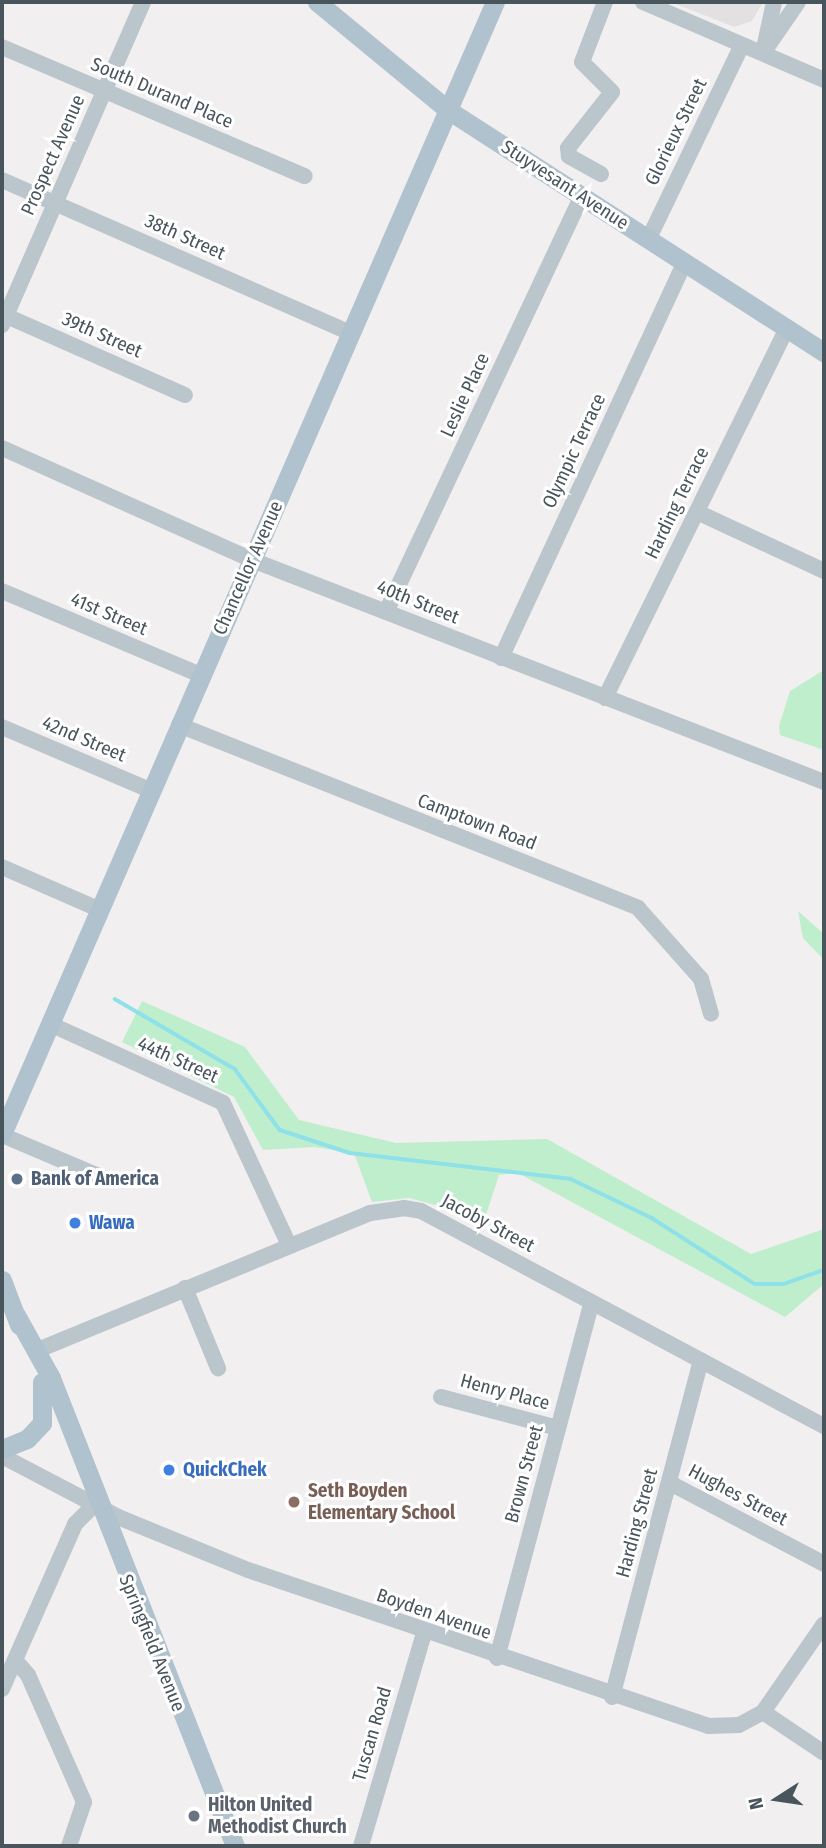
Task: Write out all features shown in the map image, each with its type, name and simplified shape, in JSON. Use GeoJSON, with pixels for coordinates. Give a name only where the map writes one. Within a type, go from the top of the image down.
{"type":"FeatureCollection","features":[{"type":"Feature","properties":{"kind":"main road","name":"Stuyvesant Avenue"},"geometry":{"type":"LineString","coordinates":[[317,2],[448,110],[824,352]]}},
{"type":"Feature","properties":{"kind":"main road","name":"Chancellor Avenue"},"geometry":{"type":"LineString","coordinates":[[2,1134],[495,2]]}},
{"type":"Feature","properties":{"kind":"main road","name":"Springfield Avenue"},"geometry":{"type":"LineString","coordinates":[[2,1280],[42,1382],[71,1438]]}},
{"type":"Feature","properties":{"kind":"main road","name":"Springfield Avenue"},"geometry":{"type":"LineString","coordinates":[[16,1315],[38,1350],[96,1503],[235,1846]]}},
{"type":"Feature","properties":{"kind":"main road"},"geometry":{"type":"LineString","coordinates":[[2,1449],[27,1439],[42,1423],[42,1382]]}},
{"type":"Feature","properties":{"kind":"street","name":"Prospect Avenue"},"geometry":{"type":"LineString","coordinates":[[3,318],[143,2]]}},
{"type":"Feature","properties":{"kind":"street"},"geometry":{"type":"LineString","coordinates":[[601,174],[569,156],[568,148],[612,92],[582,62],[605,2]]}},
{"type":"Feature","properties":{"kind":"street"},"geometry":{"type":"LineString","coordinates":[[643,2],[824,80]]}},
{"type":"Feature","properties":{"kind":"street"},"geometry":{"type":"LineString","coordinates":[[763,53],[774,2]]}},
{"type":"Feature","properties":{"kind":"street"},"geometry":{"type":"LineString","coordinates":[[763,53],[798,2]]}},
{"type":"Feature","properties":{"kind":"street","name":"Glorieux Street"},"geometry":{"type":"LineString","coordinates":[[649,238],[742,45]]}},
{"type":"Feature","properties":{"kind":"street","name":"South Durand Place"},"geometry":{"type":"LineString","coordinates":[[2,47],[305,177]]}},
{"type":"Feature","properties":{"kind":"street","name":"38th Street"},"geometry":{"type":"LineString","coordinates":[[2,180],[350,333]]}},
{"type":"Feature","properties":{"kind":"street","name":"Leslie Place"},"geometry":{"type":"LineString","coordinates":[[386,612],[582,196]]}},
{"type":"Feature","properties":{"kind":"street","name":"Olympic Terrace"},"geometry":{"type":"LineString","coordinates":[[501,658],[685,262]]}},
{"type":"Feature","properties":{"kind":"street","name":"39th Street"},"geometry":{"type":"LineString","coordinates":[[3,318],[185,395]]}},
{"type":"Feature","properties":{"kind":"street","name":"Harding Terrace"},"geometry":{"type":"LineString","coordinates":[[605,698],[787,328]]}},
{"type":"Feature","properties":{"kind":"street","name":"40th Street"},"geometry":{"type":"LineString","coordinates":[[2,448],[251,559],[824,782]]}},
{"type":"Feature","properties":{"kind":"street"},"geometry":{"type":"LineString","coordinates":[[697,512],[824,571]]}},
{"type":"Feature","properties":{"kind":"street","name":"41st Street"},"geometry":{"type":"LineString","coordinates":[[2,591],[201,675]]}},
{"type":"Feature","properties":{"kind":"street","name":"Camptown Road"},"geometry":{"type":"LineString","coordinates":[[179,725],[638,908],[701,979],[711,1014]]}},
{"type":"Feature","properties":{"kind":"street","name":"42nd Street"},"geometry":{"type":"LineString","coordinates":[[2,727],[150,790]]}},
{"type":"Feature","properties":{"kind":"street"},"geometry":{"type":"LineString","coordinates":[[2,867],[98,909]]}},
{"type":"Feature","properties":{"kind":"street","name":"44th Street"},"geometry":{"type":"LineString","coordinates":[[50,1024],[223,1103],[289,1245]]}},
{"type":"Feature","properties":{"kind":"street"},"geometry":{"type":"LineString","coordinates":[[2,1134],[101,1177]]}},
{"type":"Feature","properties":{"kind":"street","name":"Jacoby Street"},"geometry":{"type":"LineString","coordinates":[[38,1350],[370,1213],[404,1208],[592,1302],[824,1426]]}},
{"type":"Feature","properties":{"kind":"street"},"geometry":{"type":"LineString","coordinates":[[185,1288],[218,1368]]}},
{"type":"Feature","properties":{"kind":"street","name":"Brown Street"},"geometry":{"type":"LineString","coordinates":[[497,1658],[592,1302]]}},
{"type":"Feature","properties":{"kind":"street","name":"Harding Street"},"geometry":{"type":"LineString","coordinates":[[612,1697],[701,1361]]}},
{"type":"Feature","properties":{"kind":"street","name":"Henry Place"},"geometry":{"type":"LineString","coordinates":[[441,1396],[558,1428]]}},
{"type":"Feature","properties":{"kind":"street","name":"Boyden Avenue"},"geometry":{"type":"LineString","coordinates":[[2,1456],[181,1543],[424,1633],[612,1697],[708,1726],[739,1725],[763,1712]]}},
{"type":"Feature","properties":{"kind":"street","name":"Hughes Street"},"geometry":{"type":"LineString","coordinates":[[670,1483],[824,1564]]}},
{"type":"Feature","properties":{"kind":"street"},"geometry":{"type":"LineString","coordinates":[[2,1689],[75,1524],[96,1503]]}},
{"type":"Feature","properties":{"kind":"street"},"geometry":{"type":"LineString","coordinates":[[824,1624],[763,1712],[824,1753]]}},
{"type":"Feature","properties":{"kind":"street","name":"Tuscan Road"},"geometry":{"type":"LineString","coordinates":[[361,1846],[424,1633]]}},
{"type":"Feature","properties":{"kind":"street"},"geometry":{"type":"LineString","coordinates":[[15,1660],[28,1675],[84,1802],[69,1846]]}},
{"type":"Feature","properties":{"kind":"shaded area"},"geometry":{"type":"Polygon","coordinates":[[[671,2],[763,2],[752,21],[734,27],[671,2]]]}},
{"type":"Feature","properties":{"kind":"green space"},"geometry":{"type":"Polygon","coordinates":[[[824,670],[824,750],[780,735],[779,726],[790,691],[824,670]]]}},
{"type":"Feature","properties":{"kind":"green space"},"geometry":{"type":"Polygon","coordinates":[[[798,911],[824,934],[824,960],[803,938],[798,911]]]}},
{"type":"Feature","properties":{"kind":"green space"},"geometry":{"type":"Polygon","coordinates":[[[142,1001],[245,1047],[299,1120],[396,1143],[547,1139],[751,1254],[824,1229],[824,1284],[785,1317],[518,1173],[499,1175],[485,1218],[409,1198],[372,1202],[354,1153],[314,1147],[263,1150],[234,1097],[122,1042],[142,1001]]]}},
{"type":"Feature","properties":{"kind":"waterway"},"geometry":{"type":"LineString","coordinates":[[115,999],[235,1069],[280,1130],[350,1153],[571,1179],[652,1218],[755,1284],[784,1284],[824,1270]]}},
{"type":"Feature","properties":{"kind":"place","name":"Bank of America"},"geometry":{"type":"Point","coordinates":[17,1179]}},
{"type":"Feature","properties":{"kind":"place","name":"Wawa"},"geometry":{"type":"Point","coordinates":[75,1223]}},
{"type":"Feature","properties":{"kind":"place","name":"QuickChek"},"geometry":{"type":"Point","coordinates":[169,1470]}},
{"type":"Feature","properties":{"kind":"place","name":"Seth Boyden Elementary School"},"geometry":{"type":"Point","coordinates":[294,1502]}},
{"type":"Feature","properties":{"kind":"place","name":"Hilton United Methodist Church"},"geometry":{"type":"Point","coordinates":[194,1816]}}]}
